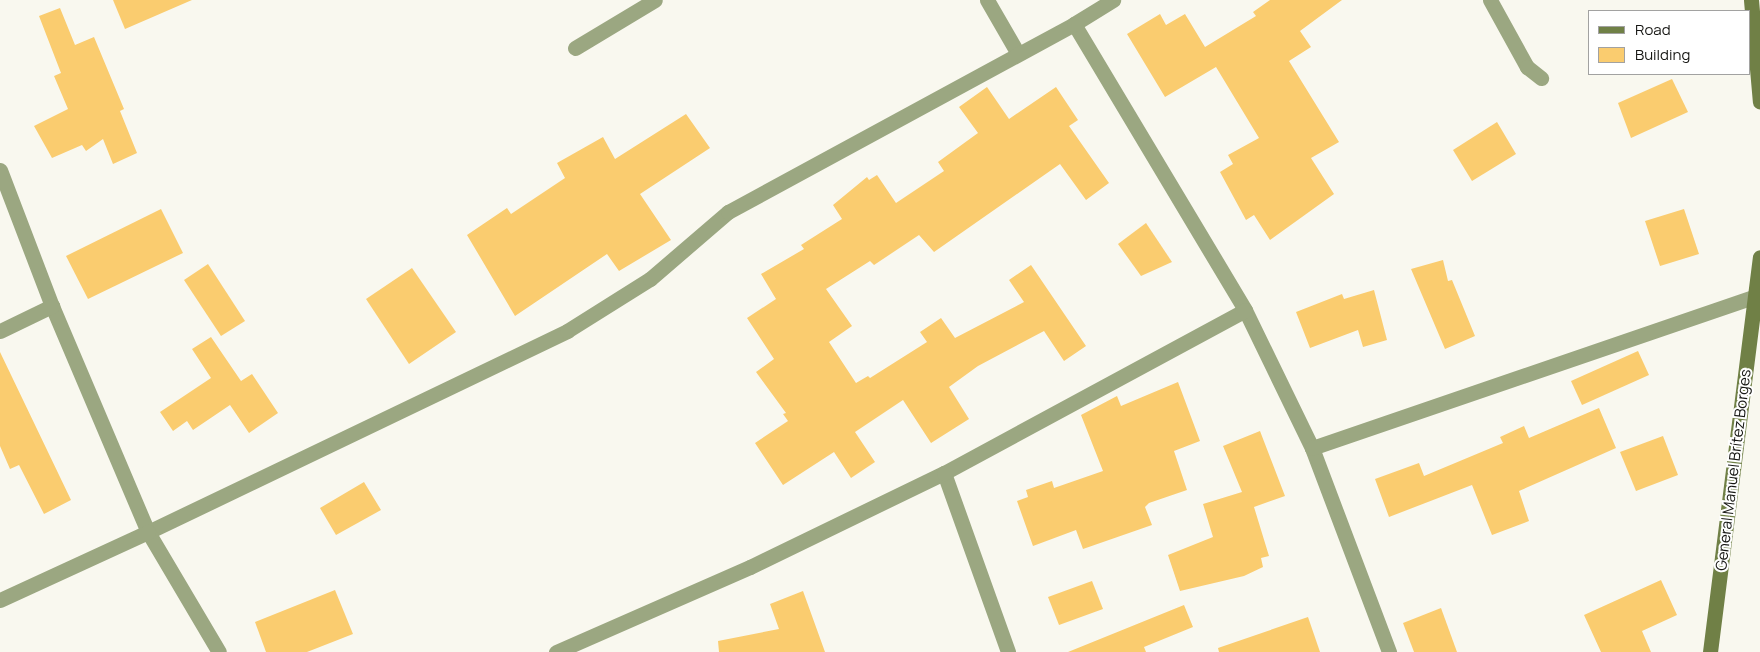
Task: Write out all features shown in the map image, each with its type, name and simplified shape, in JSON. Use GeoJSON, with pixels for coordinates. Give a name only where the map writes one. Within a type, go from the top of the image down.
{"type":"FeatureCollection","features":[{"type":"Feature","properties":{"kind":"street"},"geometry":{"type":"LineString","coordinates":[[575,48],[655,0]]}},
{"type":"Feature","properties":{"kind":"street"},"geometry":{"type":"LineString","coordinates":[[987,0],[1017,52]]}},
{"type":"Feature","properties":{"kind":"street"},"geometry":{"type":"LineString","coordinates":[[0,600],[148,532],[567,331],[650,279],[728,212],[1017,52],[1074,24],[1113,0]]}},
{"type":"Feature","properties":{"kind":"street"},"geometry":{"type":"LineString","coordinates":[[1490,0],[1527,67],[1541,78]]}},
{"type":"Feature","properties":{"kind":"street"},"geometry":{"type":"LineString","coordinates":[[1751,0],[1760,102]]}},
{"type":"Feature","properties":{"kind":"street"},"geometry":{"type":"LineString","coordinates":[[1074,24],[1246,310],[1312,448],[1388,652]]}},
{"type":"Feature","properties":{"kind":"street"},"geometry":{"type":"LineString","coordinates":[[0,170],[52,306],[148,532],[219,652]]}},
{"type":"Feature","properties":{"kind":"street","name":"General Manuel Brítez Borges"},"geometry":{"type":"LineString","coordinates":[[1710,652],[1742,384],[1760,258]]}},
{"type":"Feature","properties":{"kind":"street"},"geometry":{"type":"LineString","coordinates":[[1312,448],[1756,296]]}},
{"type":"Feature","properties":{"kind":"street"},"geometry":{"type":"LineString","coordinates":[[0,332],[52,306]]}},
{"type":"Feature","properties":{"kind":"street"},"geometry":{"type":"LineString","coordinates":[[556,652],[750,567],[944,473],[1246,310]]}},
{"type":"Feature","properties":{"kind":"street"},"geometry":{"type":"LineString","coordinates":[[944,473],[1008,652]]}},
{"type":"Feature","properties":{"kind":"building"},"geometry":{"type":"Polygon","coordinates":[[[113,0],[192,0],[125,29],[113,0]]]}},
{"type":"Feature","properties":{"kind":"building"},"geometry":{"type":"Polygon","coordinates":[[[1270,0],[1342,0],[1300,31],[1311,47],[1289,61],[1339,142],[1311,158],[1334,194],[1270,240],[1254,215],[1246,220],[1220,172],[1233,164],[1228,155],[1259,138],[1216,67],[1165,97],[1127,34],[1160,14],[1166,25],[1185,14],[1205,47],[1256,16],[1253,12],[1270,0]]]}},
{"type":"Feature","properties":{"kind":"building"},"geometry":{"type":"Polygon","coordinates":[[[60,8],[75,45],[94,37],[124,109],[120,111],[137,153],[113,164],[103,139],[86,151],[82,145],[52,158],[34,126],[68,109],[54,76],[61,73],[39,16],[60,8]]]}},
{"type":"Feature","properties":{"kind":"building"},"geometry":{"type":"Polygon","coordinates":[[[1672,79],[1688,112],[1631,138],[1618,103],[1672,79]]]}},
{"type":"Feature","properties":{"kind":"building"},"geometry":{"type":"Polygon","coordinates":[[[987,87],[1009,119],[1056,87],[1078,120],[1069,126],[1109,183],[1086,200],[1060,164],[934,252],[919,235],[874,265],[870,261],[826,289],[852,326],[829,342],[856,383],[868,376],[870,378],[927,342],[920,332],[941,318],[955,338],[1024,302],[1009,280],[1031,265],[1086,346],[1064,361],[1044,331],[978,366],[949,387],[969,419],[931,443],[903,400],[855,432],[875,462],[851,478],[834,452],[783,485],[755,443],[788,421],[783,414],[786,413],[756,372],[774,359],[747,318],[776,299],[761,274],[804,249],[801,245],[842,219],[833,205],[867,177],[869,180],[877,175],[896,203],[944,171],[938,162],[978,133],[959,107],[987,87]]]}},
{"type":"Feature","properties":{"kind":"building"},"geometry":{"type":"Polygon","coordinates":[[[686,114],[710,148],[640,194],[671,240],[619,271],[607,254],[515,316],[467,235],[507,208],[511,214],[565,178],[557,163],[603,137],[615,159],[686,114]]]}},
{"type":"Feature","properties":{"kind":"building"},"geometry":{"type":"Polygon","coordinates":[[[1497,122],[1516,154],[1472,181],[1453,150],[1497,122]]]}},
{"type":"Feature","properties":{"kind":"building"},"geometry":{"type":"Polygon","coordinates":[[[161,209],[183,253],[88,299],[66,256],[161,209]]]}},
{"type":"Feature","properties":{"kind":"building"},"geometry":{"type":"Polygon","coordinates":[[[1684,209],[1699,254],[1660,266],[1645,221],[1684,209]]]}},
{"type":"Feature","properties":{"kind":"building"},"geometry":{"type":"Polygon","coordinates":[[[1146,223],[1172,262],[1141,276],[1118,244],[1146,223]]]}},
{"type":"Feature","properties":{"kind":"building"},"geometry":{"type":"Polygon","coordinates":[[[1443,260],[1448,281],[1452,280],[1475,336],[1445,349],[1411,269],[1443,260]]]}},
{"type":"Feature","properties":{"kind":"building"},"geometry":{"type":"Polygon","coordinates":[[[208,264],[245,321],[221,336],[184,280],[208,264]]]}},
{"type":"Feature","properties":{"kind":"building"},"geometry":{"type":"Polygon","coordinates":[[[412,268],[456,332],[409,364],[366,299],[412,268]]]}},
{"type":"Feature","properties":{"kind":"building"},"geometry":{"type":"Polygon","coordinates":[[[1374,290],[1387,340],[1363,347],[1358,330],[1310,348],[1296,312],[1342,294],[1344,299],[1374,290]]]}},
{"type":"Feature","properties":{"kind":"building"},"geometry":{"type":"Polygon","coordinates":[[[211,337],[241,381],[252,374],[278,413],[249,433],[230,405],[193,430],[187,421],[173,431],[160,412],[211,378],[192,349],[211,337]]]}},
{"type":"Feature","properties":{"kind":"building"},"geometry":{"type":"Polygon","coordinates":[[[1638,351],[1649,375],[1582,405],[1571,381],[1638,351]]]}},
{"type":"Feature","properties":{"kind":"building"},"geometry":{"type":"Polygon","coordinates":[[[0,352],[71,500],[44,514],[19,465],[10,469],[0,446],[0,352]]]}},
{"type":"Feature","properties":{"kind":"building"},"geometry":{"type":"Polygon","coordinates":[[[1178,382],[1200,441],[1174,451],[1187,490],[1149,503],[1145,507],[1152,525],[1083,549],[1076,530],[1033,546],[1017,501],[1028,497],[1026,490],[1052,481],[1054,488],[1103,471],[1081,415],[1117,396],[1121,406],[1178,382]]]}},
{"type":"Feature","properties":{"kind":"building"},"geometry":{"type":"Polygon","coordinates":[[[1599,408],[1616,448],[1519,491],[1529,521],[1492,535],[1472,485],[1389,517],[1375,479],[1419,463],[1424,476],[1503,443],[1500,437],[1524,426],[1529,438],[1599,408]]]}},
{"type":"Feature","properties":{"kind":"building"},"geometry":{"type":"Polygon","coordinates":[[[1260,431],[1285,496],[1254,507],[1269,556],[1261,558],[1263,567],[1244,576],[1180,591],[1168,555],[1213,537],[1203,504],[1242,492],[1223,446],[1260,431]]]}},
{"type":"Feature","properties":{"kind":"building"},"geometry":{"type":"Polygon","coordinates":[[[1663,436],[1678,475],[1636,491],[1620,452],[1663,436]]]}},
{"type":"Feature","properties":{"kind":"building"},"geometry":{"type":"Polygon","coordinates":[[[364,482],[381,510],[336,535],[320,508],[364,482]]]}},
{"type":"Feature","properties":{"kind":"building"},"geometry":{"type":"Polygon","coordinates":[[[1661,580],[1677,615],[1642,631],[1651,652],[1601,652],[1584,615],[1661,580]]]}},
{"type":"Feature","properties":{"kind":"building"},"geometry":{"type":"Polygon","coordinates":[[[1092,581],[1103,609],[1059,625],[1048,597],[1092,581]]]}},
{"type":"Feature","properties":{"kind":"building"},"geometry":{"type":"Polygon","coordinates":[[[335,590],[353,634],[307,652],[266,652],[255,622],[335,590]]]}},
{"type":"Feature","properties":{"kind":"building"},"geometry":{"type":"Polygon","coordinates":[[[803,591],[825,652],[719,652],[718,641],[779,629],[770,604],[803,591]]]}},
{"type":"Feature","properties":{"kind":"building"},"geometry":{"type":"Polygon","coordinates":[[[1184,605],[1193,627],[1144,647],[1146,652],[1068,652],[1184,605]]]}},
{"type":"Feature","properties":{"kind":"building"},"geometry":{"type":"Polygon","coordinates":[[[1441,608],[1457,652],[1414,652],[1403,623],[1441,608]]]}},
{"type":"Feature","properties":{"kind":"building"},"geometry":{"type":"Polygon","coordinates":[[[1308,617],[1320,652],[1219,652],[1218,648],[1308,617]]]}}]}
